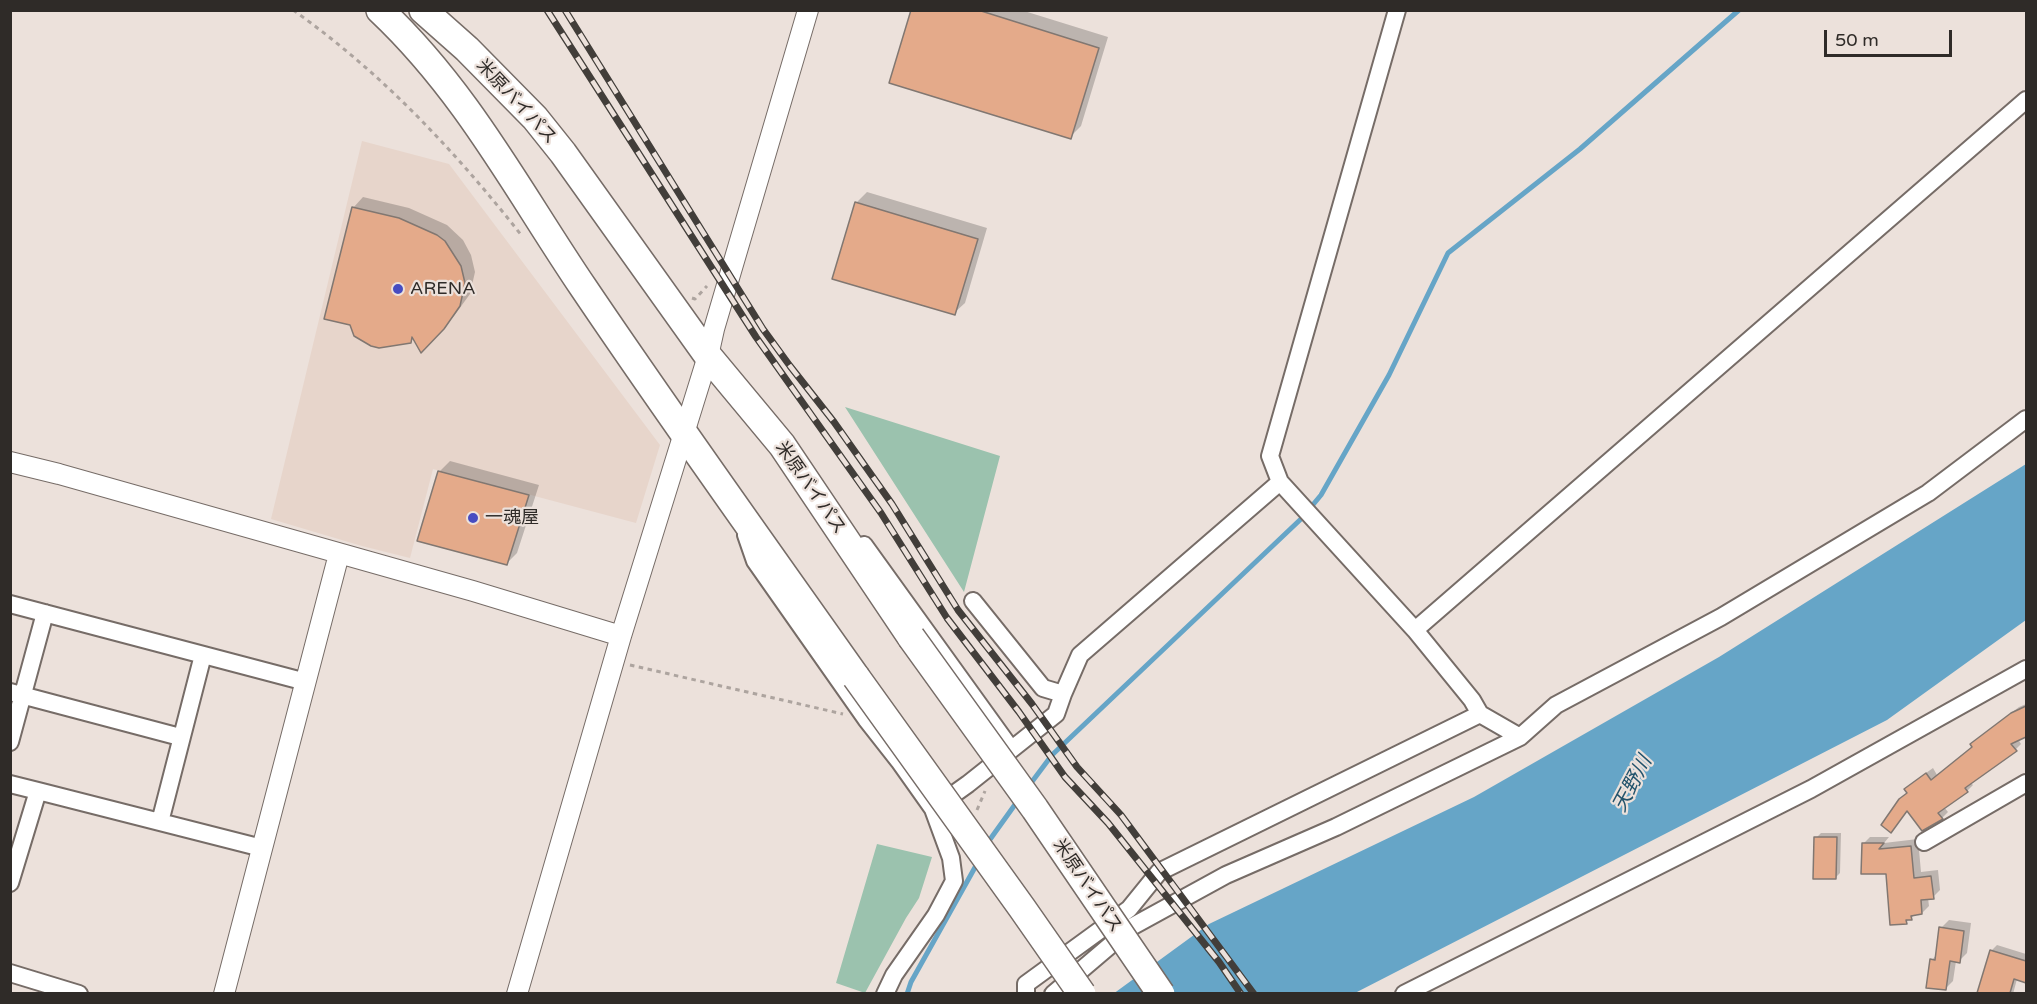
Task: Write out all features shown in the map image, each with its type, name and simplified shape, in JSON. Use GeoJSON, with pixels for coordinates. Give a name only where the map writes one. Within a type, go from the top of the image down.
{"type":"FeatureCollection","features":[{"type":"Feature","properties":{"kind":"highway","name":"米原バイパス"},"geometry":{"type":"LineString","coordinates":[[380,10],[420,51],[482,129],[560,253],[684,436],[1082,993]]}},
{"type":"Feature","properties":{"kind":"highway","name":"米原バイパス"},"geometry":{"type":"LineString","coordinates":[[423,10],[535,118],[563,153],[708,356],[782,445],[911,637],[1035,809],[1161,993]]}},
{"type":"Feature","properties":{"kind":"street"},"geometry":{"type":"LineString","coordinates":[[517,993],[621,636],[708,356],[808,10]]}},
{"type":"Feature","properties":{"kind":"street"},"geometry":{"type":"LineString","coordinates":[[1397,10],[1270,456],[1280,482],[1415,630],[1472,700],[1480,714],[1520,736]]}},
{"type":"Feature","properties":{"kind":"street"},"geometry":{"type":"LineString","coordinates":[[1415,630],[2026,100]]}},
{"type":"Feature","properties":{"kind":"street"},"geometry":{"type":"LineString","coordinates":[[1053,993],[1143,920],[1226,875],[1336,827],[1520,736],[1556,705],[1721,617],[1928,493],[2026,419]]}},
{"type":"Feature","properties":{"kind":"street"},"geometry":{"type":"LineString","coordinates":[[782,445],[824,488],[1011,749]]}},
{"type":"Feature","properties":{"kind":"street"},"geometry":{"type":"LineString","coordinates":[[10,462],[59,474],[621,636]]}},
{"type":"Feature","properties":{"kind":"street"},"geometry":{"type":"LineString","coordinates":[[933,809],[1056,714],[1080,654],[1280,482]]}},
{"type":"Feature","properties":{"kind":"street"},"geometry":{"type":"LineString","coordinates":[[737,508],[755,561],[866,719],[933,809],[951,858],[954,881],[936,915],[894,975],[885,993]]}},
{"type":"Feature","properties":{"kind":"street"},"geometry":{"type":"LineString","coordinates":[[224,993],[339,554]]}},
{"type":"Feature","properties":{"kind":"street"},"geometry":{"type":"LineString","coordinates":[[973,601],[1043,688],[1063,694]]}},
{"type":"Feature","properties":{"kind":"street"},"geometry":{"type":"LineString","coordinates":[[10,604],[306,682]]}},
{"type":"Feature","properties":{"kind":"street"},"geometry":{"type":"LineString","coordinates":[[10,742],[17,693],[45,613]]}},
{"type":"Feature","properties":{"kind":"street"},"geometry":{"type":"LineString","coordinates":[[160,822],[180,737],[203,655]]}},
{"type":"Feature","properties":{"kind":"street"},"geometry":{"type":"LineString","coordinates":[[1404,993],[1811,789],[2026,669]]}},
{"type":"Feature","properties":{"kind":"street"},"geometry":{"type":"LineString","coordinates":[[17,693],[180,737]]}},
{"type":"Feature","properties":{"kind":"street"},"geometry":{"type":"LineString","coordinates":[[1026,993],[1026,984],[1129,909],[1159,872],[1480,714]]}},
{"type":"Feature","properties":{"kind":"street"},"geometry":{"type":"LineString","coordinates":[[1924,842],[2026,783]]}},
{"type":"Feature","properties":{"kind":"street"},"geometry":{"type":"LineString","coordinates":[[10,784],[262,848]]}},
{"type":"Feature","properties":{"kind":"street"},"geometry":{"type":"LineString","coordinates":[[11,881],[38,791]]}},
{"type":"Feature","properties":{"kind":"street"},"geometry":{"type":"LineString","coordinates":[[10,973],[79,993]]}},
{"type":"Feature","properties":{"kind":"path"},"geometry":{"type":"LineString","coordinates":[[293,10],[370,70],[413,111],[480,183],[528,244]]}},
{"type":"Feature","properties":{"kind":"path"},"geometry":{"type":"LineString","coordinates":[[687,296],[695,299],[713,281]]}},
{"type":"Feature","properties":{"kind":"path"},"geometry":{"type":"LineString","coordinates":[[614,661],[866,719]]}},
{"type":"Feature","properties":{"kind":"shaded area"},"geometry":{"type":"Polygon","coordinates":[[[362,141],[449,164],[660,445],[636,523],[433,469],[410,558],[271,519],[362,141]]]}},
{"type":"Feature","properties":{"kind":"green space"},"geometry":{"type":"Polygon","coordinates":[[[845,407],[1000,456],[964,592],[845,407]]]}},
{"type":"Feature","properties":{"kind":"green space"},"geometry":{"type":"Polygon","coordinates":[[[877,844],[932,857],[919,898],[865,993],[836,983],[877,844]]]}},
{"type":"Feature","properties":{"kind":"water","name":"天野川"},"geometry":{"type":"Polygon","coordinates":[[[2026,464],[2026,620],[1887,720],[1355,993],[1113,994],[1209,924],[1474,797],[1719,657],[2026,464]]]}},
{"type":"Feature","properties":{"kind":"building"},"geometry":{"type":"Polygon","coordinates":[[[911,10],[978,10],[1099,48],[1071,139],[889,83],[911,10]]]}},
{"type":"Feature","properties":{"kind":"building"},"geometry":{"type":"Polygon","coordinates":[[[855,202],[978,239],[955,315],[832,279],[855,202]]]}},
{"type":"Feature","properties":{"kind":"building","name":"ARENA"},"geometry":{"type":"Polygon","coordinates":[[[352,207],[399,218],[437,235],[445,241],[461,266],[465,283],[460,306],[444,329],[421,353],[412,337],[411,343],[379,348],[354,336],[350,325],[324,319],[352,207]]]}},
{"type":"Feature","properties":{"kind":"building","name":"一魂屋"},"geometry":{"type":"Polygon","coordinates":[[[438,471],[529,495],[507,565],[417,541],[438,471]]]}},
{"type":"Feature","properties":{"kind":"building"},"geometry":{"type":"Polygon","coordinates":[[[2026,706],[2026,737],[2011,744],[2017,751],[1965,788],[1968,792],[1938,813],[1943,819],[1922,831],[1907,811],[1891,833],[1881,825],[1899,799],[1907,793],[1904,789],[1926,773],[1931,780],[1972,747],[1970,744],[2011,713],[2026,706]]]}},
{"type":"Feature","properties":{"kind":"building"},"geometry":{"type":"Polygon","coordinates":[[[1814,837],[1837,837],[1836,879],[1813,879],[1814,837]]]}},
{"type":"Feature","properties":{"kind":"building"},"geometry":{"type":"Polygon","coordinates":[[[1862,843],[1884,843],[1879,849],[1911,846],[1914,878],[1931,876],[1934,899],[1921,900],[1922,914],[1911,916],[1912,920],[1906,920],[1907,924],[1890,925],[1886,874],[1861,874],[1862,843]]]}},
{"type":"Feature","properties":{"kind":"building"},"geometry":{"type":"Polygon","coordinates":[[[1939,927],[1964,931],[1960,963],[1950,961],[1946,990],[1926,988],[1930,959],[1935,960],[1939,927]]]}},
{"type":"Feature","properties":{"kind":"building"},"geometry":{"type":"Polygon","coordinates":[[[1990,950],[2026,961],[2026,983],[2014,979],[2010,993],[1977,993],[1990,950]]]}},
{"type":"Feature","properties":{"kind":"waterway"},"geometry":{"type":"LineString","coordinates":[[1028,787],[1052,755],[1302,518],[1321,495],[1389,375],[1448,253],[1580,149],[1739,10]]}},
{"type":"Feature","properties":{"kind":"waterway"},"geometry":{"type":"LineString","coordinates":[[986,845],[1019,799]]}},
{"type":"Feature","properties":{"kind":"waterway"},"geometry":{"type":"LineString","coordinates":[[907,994],[911,982],[978,862]]}},
{"type":"Feature","properties":{"kind":"railway"},"geometry":{"type":"LineString","coordinates":[[547,10],[756,337],[881,513],[947,618],[1065,777],[1108,823],[1219,962],[1241,994]]}},
{"type":"Feature","properties":{"kind":"railway"},"geometry":{"type":"LineString","coordinates":[[565,10],[763,329],[834,422],[892,504],[958,610],[1032,704],[1077,767],[1121,815],[1254,994]]}},
{"type":"Feature","properties":{"kind":"place","name":"ARENA"},"geometry":{"type":"Point","coordinates":[398,289]}},
{"type":"Feature","properties":{"kind":"place","name":"一魂屋"},"geometry":{"type":"Point","coordinates":[473,518]}}]}
